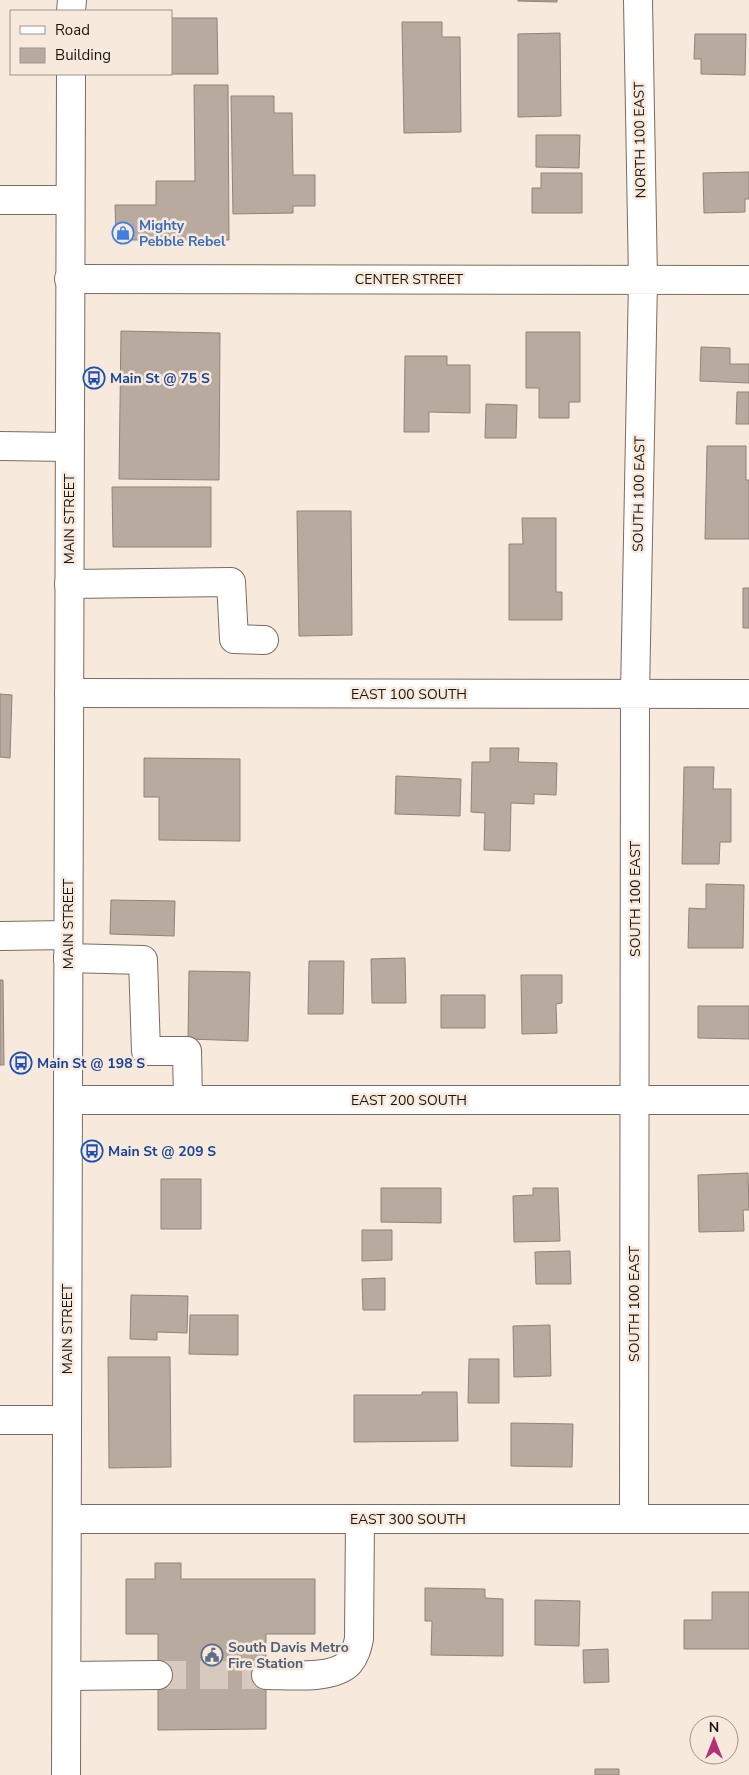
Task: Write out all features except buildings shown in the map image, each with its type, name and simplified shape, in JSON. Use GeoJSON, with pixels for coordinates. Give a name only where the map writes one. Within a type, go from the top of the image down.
{"type":"FeatureCollection","features":[{"type":"Feature","properties":{"kind":"street","name":"NORTH 100 EAST"},"geometry":{"type":"LineString","coordinates":[[638,0],[643,280]]}},
{"type":"Feature","properties":{"kind":"street","name":"MAIN STREET"},"geometry":{"type":"LineString","coordinates":[[66,1775],[71,75]]}},
{"type":"Feature","properties":{"kind":"street"},"geometry":{"type":"LineString","coordinates":[[0,200],[70,200]]}},
{"type":"Feature","properties":{"kind":"street","name":"CENTER STREET"},"geometry":{"type":"LineString","coordinates":[[70,279],[749,280]]}},
{"type":"Feature","properties":{"kind":"street","name":"SOUTH 100 EAST"},"geometry":{"type":"LineString","coordinates":[[634,1519],[635,694],[643,280]]}},
{"type":"Feature","properties":{"kind":"street"},"geometry":{"type":"LineString","coordinates":[[0,446],[69,447]]}},
{"type":"Feature","properties":{"kind":"street"},"geometry":{"type":"LineString","coordinates":[[69,584],[231,582],[234,639],[264,640]]}},
{"type":"Feature","properties":{"kind":"street","name":"EAST 100 SOUTH"},"geometry":{"type":"LineString","coordinates":[[69,693],[749,694]]}},
{"type":"Feature","properties":{"kind":"street"},"geometry":{"type":"LineString","coordinates":[[0,936],[143,960],[146,1051],[187,1051],[188,1100]]}},
{"type":"Feature","properties":{"kind":"street","name":"EAST 200 SOUTH"},"geometry":{"type":"LineString","coordinates":[[68,1100],[749,1100]]}},
{"type":"Feature","properties":{"kind":"street"},"geometry":{"type":"LineString","coordinates":[[0,1420],[67,1420]]}},
{"type":"Feature","properties":{"kind":"street","name":"EAST 300 SOUTH"},"geometry":{"type":"LineString","coordinates":[[67,1519],[749,1519]]}},
{"type":"Feature","properties":{"kind":"street"},"geometry":{"type":"LineString","coordinates":[[266,1675],[322,1674],[335,1671],[348,1665],[356,1653],[358,1639],[360,1519]]}},
{"type":"Feature","properties":{"kind":"street"},"geometry":{"type":"LineString","coordinates":[[67,1676],[158,1675]]}},
{"type":"Feature","properties":{"kind":"tunnel"},"geometry":{"type":"LineString","coordinates":[[158,1675],[266,1675]]}},
{"type":"Feature","properties":{"kind":"place","name":"Mighty Pebble Rebel"},"geometry":{"type":"Point","coordinates":[123,233]}},
{"type":"Feature","properties":{"kind":"place","name":"Main St @ 75 S"},"geometry":{"type":"Point","coordinates":[94,378]}},
{"type":"Feature","properties":{"kind":"place","name":"Main St @ 198 S"},"geometry":{"type":"Point","coordinates":[21,1063]}},
{"type":"Feature","properties":{"kind":"place","name":"Main St @ 209 S"},"geometry":{"type":"Point","coordinates":[92,1151]}},
{"type":"Feature","properties":{"kind":"place","name":"South Davis Metro Fire Station"},"geometry":{"type":"Point","coordinates":[212,1655]}}]}
